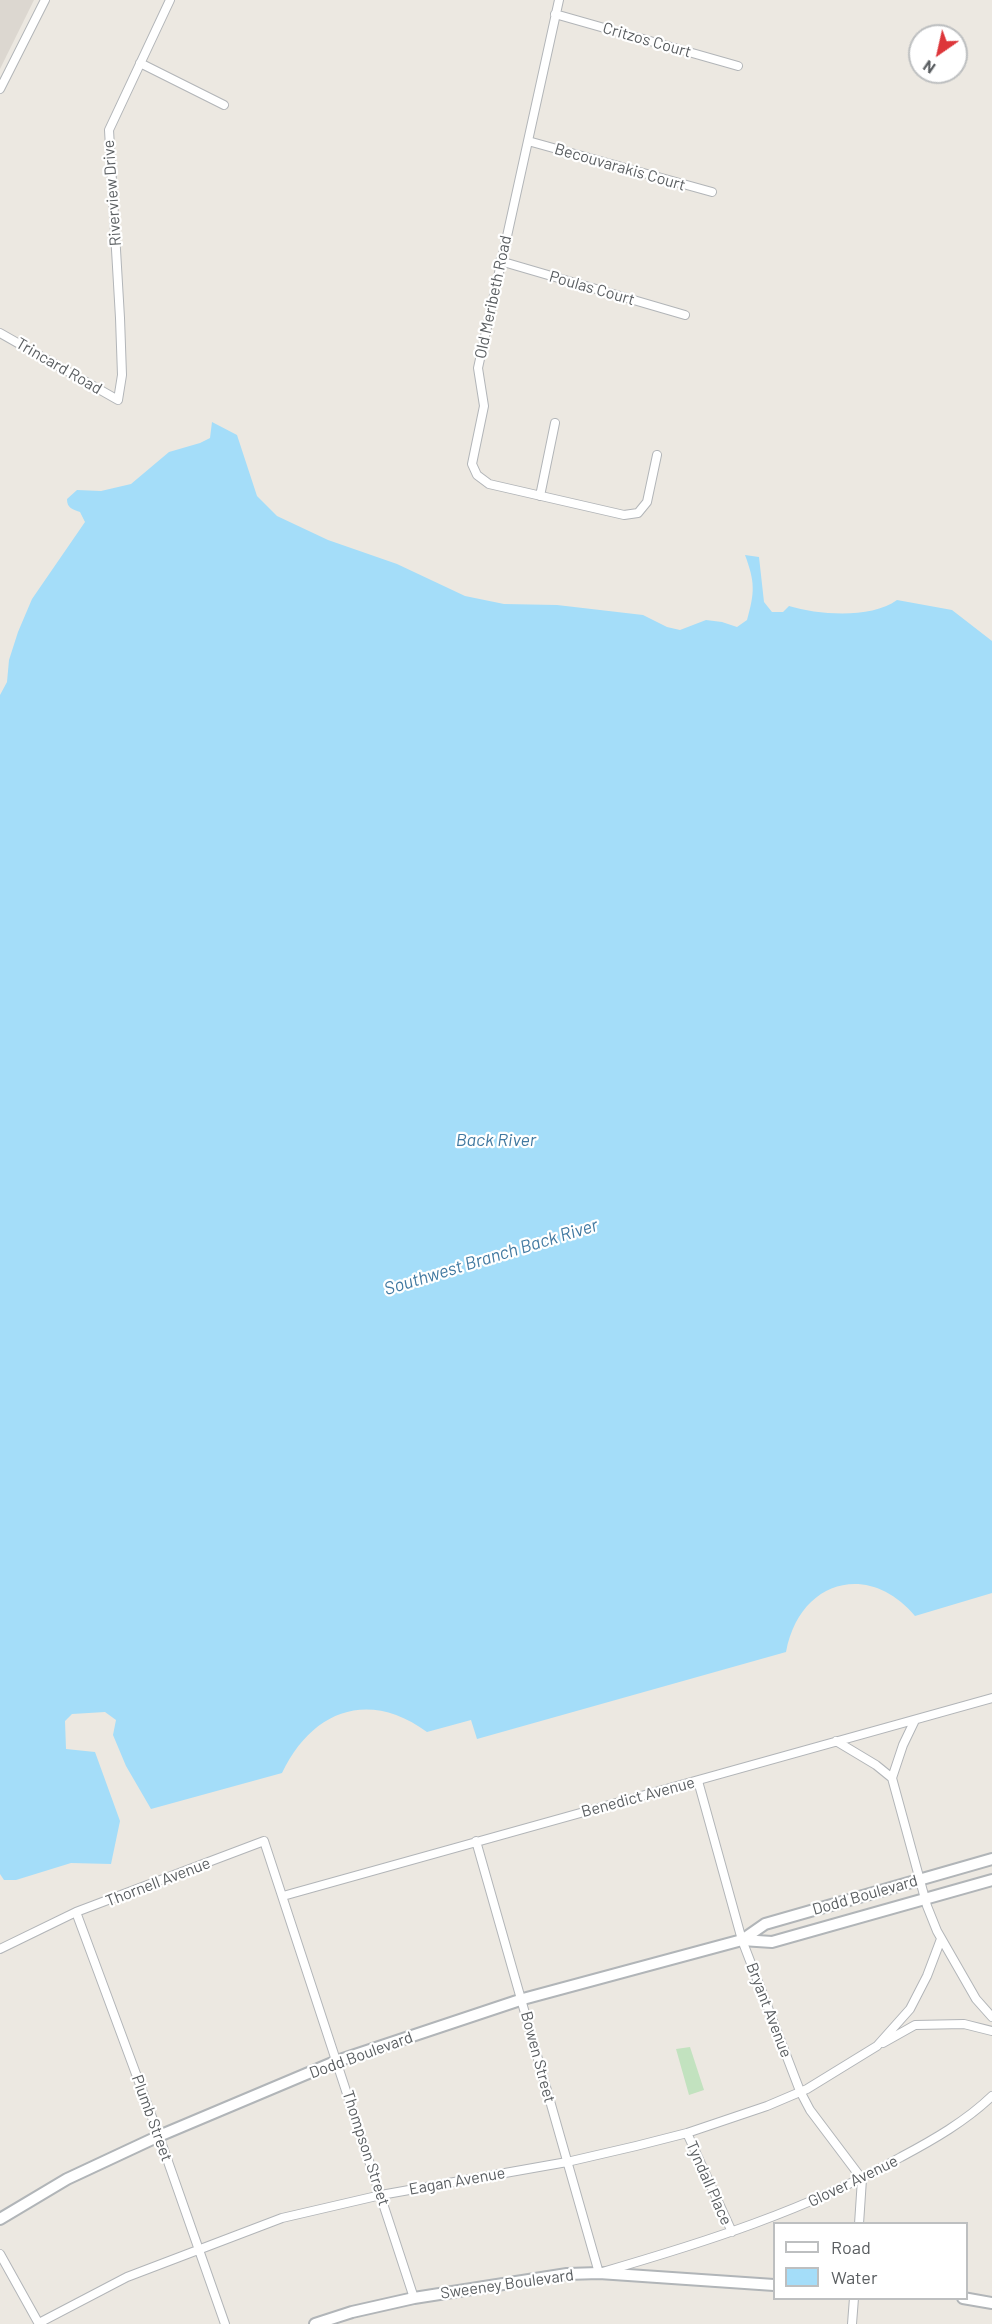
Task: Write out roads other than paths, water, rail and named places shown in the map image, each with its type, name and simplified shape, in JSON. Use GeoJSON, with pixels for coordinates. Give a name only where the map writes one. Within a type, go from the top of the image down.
{"type":"FeatureCollection","features":[{"type":"Feature","properties":{"kind":"street"},"geometry":{"type":"LineString","coordinates":[[0,89],[45,0]]}},
{"type":"Feature","properties":{"kind":"street","name":"Riverview Drive"},"geometry":{"type":"LineString","coordinates":[[118,400],[122,375],[120,318],[108,130],[170,0]]}},
{"type":"Feature","properties":{"kind":"street","name":"Old Meribeth Road"},"geometry":{"type":"LineString","coordinates":[[559,0],[477,368],[484,406],[472,464],[477,475],[489,484],[624,515],[638,513],[647,502],[657,455]]}},
{"type":"Feature","properties":{"kind":"street","name":"Critzos Court"},"geometry":{"type":"LineString","coordinates":[[555,14],[738,66]]}},
{"type":"Feature","properties":{"kind":"street"},"geometry":{"type":"LineString","coordinates":[[140,63],[224,105]]}},
{"type":"Feature","properties":{"kind":"street","name":"Becouvarakis Court"},"geometry":{"type":"LineString","coordinates":[[528,141],[712,192]]}},
{"type":"Feature","properties":{"kind":"street","name":"Poulas Court"},"geometry":{"type":"LineString","coordinates":[[500,261],[685,315]]}},
{"type":"Feature","properties":{"kind":"street","name":"Trincard Road"},"geometry":{"type":"LineString","coordinates":[[0,333],[118,400]]}},
{"type":"Feature","properties":{"kind":"street"},"geometry":{"type":"LineString","coordinates":[[540,496],[555,423]]}},
{"type":"Feature","properties":{"kind":"street","name":"Benedict Avenue"},"geometry":{"type":"LineString","coordinates":[[283,1896],[992,1698]]}},
{"type":"Feature","properties":{"kind":"street"},"geometry":{"type":"LineString","coordinates":[[915,1720],[903,1745],[892,1778],[926,1900],[941,1939],[976,1998],[992,2017]]}},
{"type":"Feature","properties":{"kind":"street"},"geometry":{"type":"LineString","coordinates":[[836,1741],[876,1765],[892,1778]]}},
{"type":"Feature","properties":{"kind":"street","name":"Bryant Avenue"},"geometry":{"type":"LineString","coordinates":[[698,1781],[742,1940],[800,2091],[810,2110],[862,2179]]}},
{"type":"Feature","properties":{"kind":"street","name":"Bowen Street"},"geometry":{"type":"LineString","coordinates":[[476,1841],[599,2273]]}},
{"type":"Feature","properties":{"kind":"street","name":"Thornell Avenue"},"geometry":{"type":"LineString","coordinates":[[0,1949],[76,1912],[264,1842],[283,1896]]}},
{"type":"Feature","properties":{"kind":"street","name":"Dodd Boulevard"},"geometry":{"type":"LineString","coordinates":[[742,1940],[765,1924],[992,1859]]}},
{"type":"Feature","properties":{"kind":"street","name":"Dodd Boulevard"},"geometry":{"type":"LineString","coordinates":[[0,2219],[67,2179],[159,2136],[337,2061],[523,2000],[742,1940],[772,1942],[992,1881]]}},
{"type":"Feature","properties":{"kind":"street","name":"Thompson Street"},"geometry":{"type":"LineString","coordinates":[[283,1896],[414,2298]]}},
{"type":"Feature","properties":{"kind":"street","name":"Plumb Street"},"geometry":{"type":"LineString","coordinates":[[76,1912],[159,2136],[225,2324]]}},
{"type":"Feature","properties":{"kind":"street","name":"Eagan Avenue"},"geometry":{"type":"LineString","coordinates":[[877,2046],[910,2009],[927,1976],[941,1939]]}},
{"type":"Feature","properties":{"kind":"street","name":"Eagan Avenue"},"geometry":{"type":"LineString","coordinates":[[39,2324],[127,2277],[198,2248],[282,2218],[381,2195],[567,2162],[687,2133],[767,2106],[800,2091],[915,2025],[964,2024],[992,2031]]}},
{"type":"Feature","properties":{"kind":"street","name":"Glover Avenue"},"geometry":{"type":"LineString","coordinates":[[599,2273],[732,2232],[792,2210],[862,2179],[936,2138],[992,2096]]}},
{"type":"Feature","properties":{"kind":"street","name":"Tyndall Place"},"geometry":{"type":"LineString","coordinates":[[687,2133],[732,2232]]}},
{"type":"Feature","properties":{"kind":"street"},"geometry":{"type":"LineString","coordinates":[[859,2222],[862,2179]]}},
{"type":"Feature","properties":{"kind":"street"},"geometry":{"type":"LineString","coordinates":[[0,2254],[39,2324]]}},
{"type":"Feature","properties":{"kind":"street","name":"Sweeney Boulevard"},"geometry":{"type":"LineString","coordinates":[[315,2324],[352,2312],[414,2298],[567,2274],[599,2273],[773,2285]]}},
{"type":"Feature","properties":{"kind":"street"},"geometry":{"type":"LineString","coordinates":[[968,2299],[992,2303]]}},
{"type":"Feature","properties":{"kind":"street"},"geometry":{"type":"LineString","coordinates":[[852,2324],[854,2300]]}},
{"type":"Feature","properties":{"kind":"water","name":"Back River"},"geometry":{"type":"Polygon","coordinates":[[[212,422],[237,435],[257,496],[277,516],[328,540],[397,564],[465,596],[504,604],[557,605],[643,615],[667,627],[680,630],[706,620],[737,627],[747,620],[753,594],[751,573],[745,555],[759,557],[764,602],[772,612],[783,612],[789,606],[815,612],[859,613],[886,606],[897,600],[952,610],[992,641],[992,1593],[915,1616],[896,1599],[877,1588],[857,1584],[838,1586],[820,1595],[805,1609],[793,1628],[786,1652],[477,1739],[471,1720],[427,1732],[405,1719],[384,1711],[364,1709],[344,1713],[326,1721],[309,1734],[294,1751],[282,1773],[151,1809],[126,1766],[113,1735],[116,1720],[105,1712],[72,1714],[65,1721],[66,1749],[95,1752],[120,1821],[111,1864],[71,1863],[16,1880],[4,1880],[0,1874],[0,695],[7,682],[9,660],[18,632],[32,599],[85,522],[80,512],[69,506],[67,499],[77,490],[101,491],[131,484],[169,452],[210,438],[212,422]]]}},
{"type":"Feature","properties":{"kind":"water label","name":"Southwest Branch Back River"},"geometry":{"type":"Point","coordinates":[491,1257]}}]}
